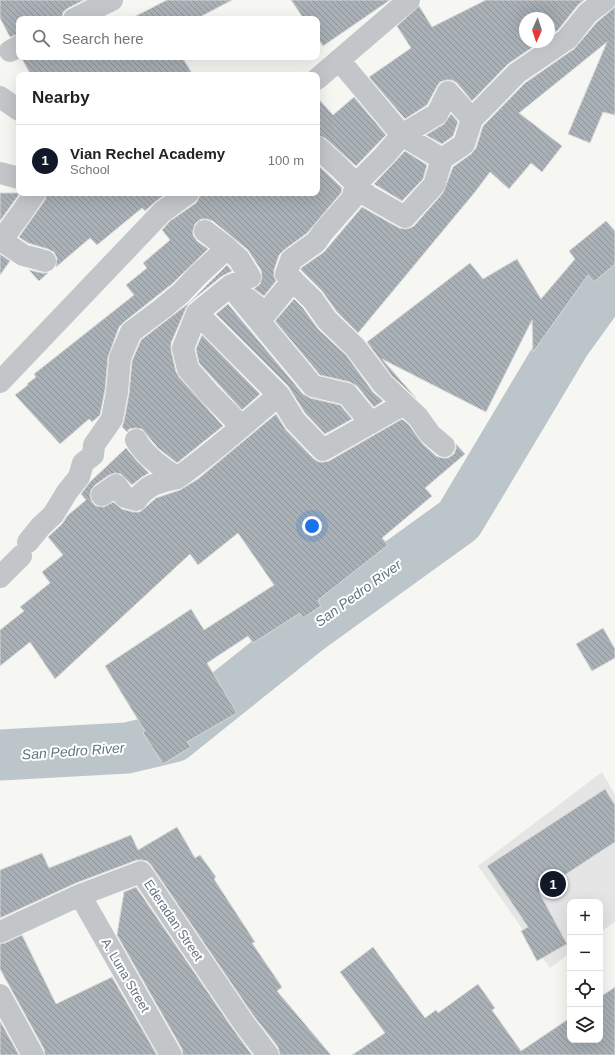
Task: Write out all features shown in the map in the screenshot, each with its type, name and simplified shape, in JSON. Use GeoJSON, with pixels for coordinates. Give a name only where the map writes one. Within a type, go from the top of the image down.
{"type":"FeatureCollection","features":[{"type":"Feature","properties":{"kind":"street"},"geometry":{"type":"LineString","coordinates":[[80,16],[112,0]]}},
{"type":"Feature","properties":{"kind":"street"},"geometry":{"type":"LineString","coordinates":[[320,76],[409,0]]}},
{"type":"Feature","properties":{"kind":"street"},"geometry":{"type":"LineString","coordinates":[[320,150],[368,196],[405,217],[434,185],[442,159],[464,144],[472,119],[517,73],[567,39],[588,13],[605,0]]}},
{"type":"Feature","properties":{"kind":"street"},"geometry":{"type":"LineString","coordinates":[[339,60],[402,135],[442,159]]}},
{"type":"Feature","properties":{"kind":"street"},"geometry":{"type":"LineString","coordinates":[[444,446],[430,434],[418,417],[383,384],[354,347],[327,320],[313,300],[286,274],[291,260],[316,242],[352,200],[356,184],[384,156],[402,135],[437,114],[448,92],[472,119]]}},
{"type":"Feature","properties":{"kind":"street"},"geometry":{"type":"LineString","coordinates":[[0,97],[16,108]]}},
{"type":"Feature","properties":{"kind":"street"},"geometry":{"type":"LineString","coordinates":[[32,196],[1,241],[23,255],[45,261]]}},
{"type":"Feature","properties":{"kind":"street"},"geometry":{"type":"LineString","coordinates":[[0,382],[162,212],[184,196]]}},
{"type":"Feature","properties":{"kind":"street"},"geometry":{"type":"LineString","coordinates":[[205,230],[239,259],[250,277],[230,286],[197,313],[183,348],[188,369],[241,426]]}},
{"type":"Feature","properties":{"kind":"street"},"geometry":{"type":"LineString","coordinates":[[0,577],[41,526],[53,515],[67,492],[79,478],[82,463],[93,455],[94,445],[112,420],[117,392],[120,358],[131,332],[164,308],[227,248]]}},
{"type":"Feature","properties":{"kind":"street"},"geometry":{"type":"LineString","coordinates":[[230,286],[266,313],[293,280]]}},
{"type":"Feature","properties":{"kind":"street"},"geometry":{"type":"LineString","coordinates":[[230,286],[313,386],[347,394],[371,423]]}},
{"type":"Feature","properties":{"kind":"street"},"geometry":{"type":"LineString","coordinates":[[197,313],[279,395],[295,421],[323,450],[404,404]]}},
{"type":"Feature","properties":{"kind":"street"},"geometry":{"type":"LineString","coordinates":[[102,495],[116,485],[125,497],[136,500],[141,493],[153,484],[177,478],[202,461],[279,395]]}},
{"type":"Feature","properties":{"kind":"street"},"geometry":{"type":"LineString","coordinates":[[136,440],[142,450],[177,478]]}},
{"type":"Feature","properties":{"kind":"street","name":"Ederadan Street"},"geometry":{"type":"LineString","coordinates":[[0,932],[80,895],[141,872],[243,1022],[268,1055]]}},
{"type":"Feature","properties":{"kind":"street","name":"A. Luna Street"},"geometry":{"type":"LineString","coordinates":[[80,895],[172,1055]]}},
{"type":"Feature","properties":{"kind":"street"},"geometry":{"type":"LineString","coordinates":[[0,995],[33,1055]]}},
{"type":"Feature","properties":{"kind":"shaded area"},"geometry":{"type":"Polygon","coordinates":[[[602,772],[615,795],[615,922],[603,930],[603,899],[567,899],[567,955],[550,968],[478,866],[602,772]]]}},
{"type":"Feature","properties":{"kind":"building"},"geometry":{"type":"Polygon","coordinates":[[[0,0],[84,0],[68,8],[63,12],[62,16],[16,16],[16,35],[10,37],[0,18],[0,0]]]}},
{"type":"Feature","properties":{"kind":"building"},"geometry":{"type":"Polygon","coordinates":[[[167,0],[232,0],[202,16],[136,16],[167,0]]]}},
{"type":"Feature","properties":{"kind":"building"},"geometry":{"type":"Polygon","coordinates":[[[291,0],[390,0],[323,46],[320,42],[320,16],[302,16],[291,0]]]}},
{"type":"Feature","properties":{"kind":"building"},"geometry":{"type":"Polygon","coordinates":[[[486,0],[584,0],[555,32],[555,12],[519,12],[519,48],[531,48],[508,64],[472,101],[457,83],[452,80],[446,80],[440,82],[427,105],[405,119],[369,77],[411,48],[397,26],[419,6],[432,27],[486,0]]]}},
{"type":"Feature","properties":{"kind":"building"},"geometry":{"type":"Polygon","coordinates":[[[615,7],[615,115],[603,112],[590,143],[568,134],[607,42],[519,113],[562,146],[542,172],[531,163],[509,189],[490,172],[358,333],[337,312],[322,291],[301,270],[301,268],[324,252],[362,207],[399,228],[405,229],[414,226],[443,193],[453,167],[471,154],[476,148],[483,126],[525,83],[574,49],[597,22],[615,7]]]}},
{"type":"Feature","properties":{"kind":"building"},"geometry":{"type":"Polygon","coordinates":[[[23,60],[184,60],[191,72],[29,72],[23,60]]]}},
{"type":"Feature","properties":{"kind":"building"},"geometry":{"type":"Polygon","coordinates":[[[354,97],[386,135],[356,166],[325,138],[320,136],[320,100],[333,115],[354,97]]]}},
{"type":"Feature","properties":{"kind":"building"},"geometry":{"type":"Polygon","coordinates":[[[451,114],[458,122],[453,136],[442,144],[426,135],[444,124],[451,114]]]}},
{"type":"Feature","properties":{"kind":"building"},"geometry":{"type":"Polygon","coordinates":[[[405,151],[427,165],[423,179],[402,201],[374,184],[405,151]]]}},
{"type":"Feature","properties":{"kind":"building"},"geometry":{"type":"Polygon","coordinates":[[[320,167],[342,188],[341,193],[307,233],[279,255],[274,270],[276,281],[264,296],[254,289],[260,284],[262,277],[261,270],[248,250],[213,221],[201,219],[195,224],[193,235],[197,241],[208,249],[172,284],[119,327],[108,357],[105,390],[100,415],[92,422],[89,419],[60,444],[15,395],[36,377],[34,374],[134,295],[126,285],[147,268],[143,263],[170,240],[162,230],[170,221],[196,203],[199,196],[320,196],[320,167]]]}},
{"type":"Feature","properties":{"kind":"building"},"geometry":{"type":"Polygon","coordinates":[[[0,193],[16,193],[16,196],[18,196],[0,221],[0,193]]]}},
{"type":"Feature","properties":{"kind":"building"},"geometry":{"type":"Polygon","coordinates":[[[46,196],[163,196],[145,211],[142,208],[97,245],[90,238],[56,267],[57,258],[54,252],[28,243],[19,237],[45,200],[46,196]]]}},
{"type":"Feature","properties":{"kind":"building"},"geometry":{"type":"Polygon","coordinates":[[[606,221],[615,231],[615,264],[594,282],[588,275],[533,352],[532,320],[486,412],[382,359],[416,398],[392,376],[367,342],[470,263],[483,279],[517,259],[541,299],[575,259],[569,251],[606,221]]]}},
{"type":"Feature","properties":{"kind":"building"},"geometry":{"type":"Polygon","coordinates":[[[0,254],[10,261],[0,275],[0,254]]]}},
{"type":"Feature","properties":{"kind":"building"},"geometry":{"type":"Polygon","coordinates":[[[227,265],[232,271],[222,276],[189,303],[227,265]]]}},
{"type":"Feature","properties":{"kind":"building"},"geometry":{"type":"Polygon","coordinates":[[[29,270],[42,273],[48,273],[39,281],[29,270]]]}},
{"type":"Feature","properties":{"kind":"building"},"geometry":{"type":"Polygon","coordinates":[[[294,299],[303,308],[318,329],[346,355],[373,392],[383,401],[374,407],[357,386],[350,382],[320,375],[275,321],[294,299]]]}},
{"type":"Feature","properties":{"kind":"building"},"geometry":{"type":"Polygon","coordinates":[[[189,303],[171,343],[176,372],[223,426],[177,463],[158,448],[142,429],[129,429],[127,432],[122,427],[129,394],[132,361],[141,340],[189,303]]]}},
{"type":"Feature","properties":{"kind":"building"},"geometry":{"type":"Polygon","coordinates":[[[228,304],[303,394],[310,398],[340,405],[352,419],[325,434],[305,413],[288,386],[216,314],[228,304]]]}},
{"type":"Feature","properties":{"kind":"building"},"geometry":{"type":"Polygon","coordinates":[[[202,335],[260,394],[242,410],[199,363],[196,349],[202,335]]]}},
{"type":"Feature","properties":{"kind":"building"},"geometry":{"type":"Polygon","coordinates":[[[276,414],[286,430],[314,459],[319,462],[329,461],[402,419],[409,425],[422,443],[436,456],[448,458],[454,454],[456,444],[465,454],[425,488],[432,496],[382,538],[388,545],[318,600],[321,606],[303,618],[300,613],[253,643],[248,636],[207,663],[237,713],[187,742],[191,747],[163,764],[143,733],[145,731],[105,666],[191,609],[204,630],[274,585],[238,533],[198,565],[190,554],[55,679],[30,642],[0,666],[0,630],[24,611],[20,607],[50,583],[42,572],[63,555],[48,537],[62,524],[68,515],[86,500],[81,494],[90,482],[126,448],[149,473],[132,485],[121,474],[115,473],[109,475],[95,485],[91,490],[90,496],[92,502],[96,506],[104,507],[113,502],[122,509],[140,512],[156,498],[180,490],[198,479],[276,414]]]}},
{"type":"Feature","properties":{"kind":"building"},"geometry":{"type":"Polygon","coordinates":[[[603,628],[615,649],[615,658],[592,671],[576,644],[603,628]]]}},
{"type":"Feature","properties":{"kind":"building"},"geometry":{"type":"Polygon","coordinates":[[[605,789],[615,805],[615,842],[539,892],[567,944],[537,961],[521,931],[528,927],[487,866],[605,789]]]}},
{"type":"Feature","properties":{"kind":"building"},"geometry":{"type":"Polygon","coordinates":[[[177,827],[195,858],[200,855],[216,877],[214,879],[255,942],[252,943],[282,987],[277,991],[331,1055],[280,1055],[278,1047],[253,1015],[147,861],[137,860],[76,883],[0,918],[0,870],[42,853],[49,868],[131,835],[138,850],[177,827]]]}},
{"type":"Feature","properties":{"kind":"building"},"geometry":{"type":"Polygon","coordinates":[[[136,887],[252,1055],[183,1055],[182,1049],[117,935],[124,892],[136,887]]]}},
{"type":"Feature","properties":{"kind":"building"},"geometry":{"type":"Polygon","coordinates":[[[22,935],[56,1004],[112,977],[157,1055],[45,1055],[44,1049],[0,969],[0,944],[22,935]]]}},
{"type":"Feature","properties":{"kind":"building"},"geometry":{"type":"Polygon","coordinates":[[[373,947],[425,1018],[436,1010],[438,1013],[478,984],[495,1008],[492,1010],[521,1051],[567,1020],[567,1043],[603,1043],[603,995],[615,987],[615,1055],[352,1055],[385,1033],[340,972],[373,947]]]}},
{"type":"Feature","properties":{"kind":"building"},"geometry":{"type":"Polygon","coordinates":[[[0,1021],[19,1055],[0,1055],[0,1021]]]}},
{"type":"Feature","properties":{"kind":"waterway","name":"San Pedro River"},"geometry":{"type":"LineString","coordinates":[[0,755],[127,748],[173,737],[308,629],[459,520],[566,341],[597,298],[615,283]]}},
{"type":"Feature","properties":{"kind":"place","name":"Vian Rechel Academy"},"geometry":{"type":"Point","coordinates":[553,884]}}]}
